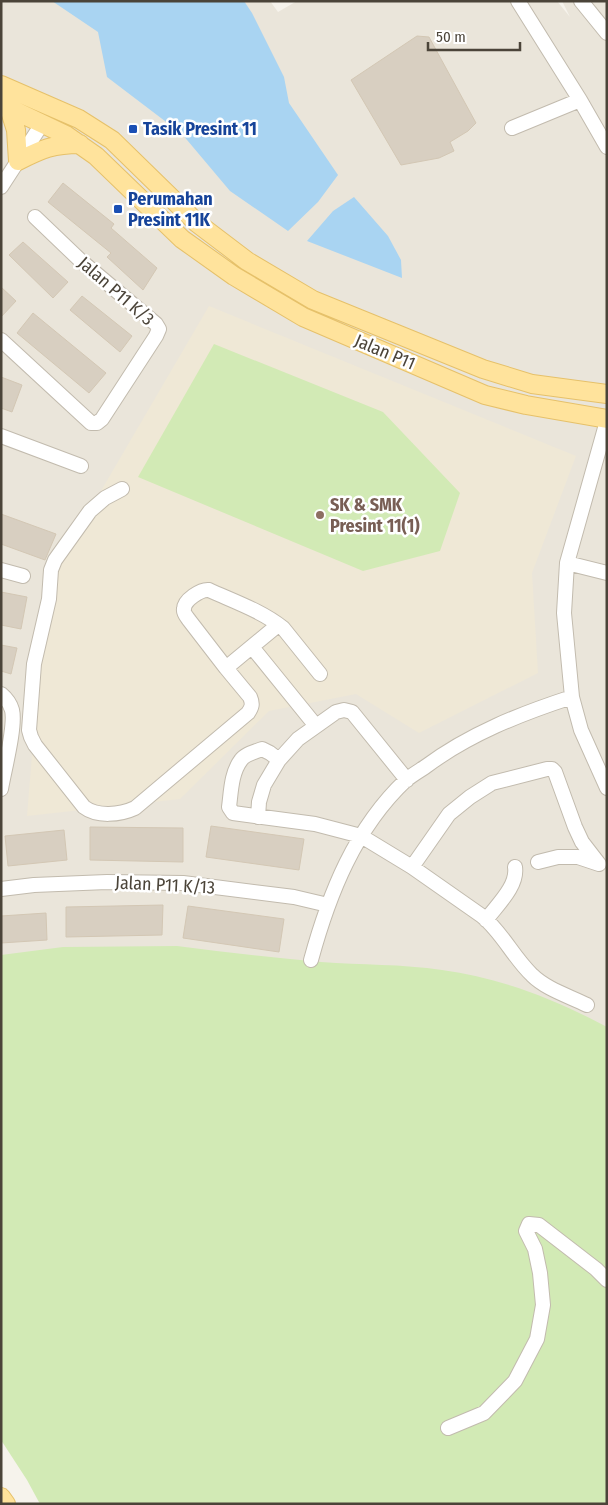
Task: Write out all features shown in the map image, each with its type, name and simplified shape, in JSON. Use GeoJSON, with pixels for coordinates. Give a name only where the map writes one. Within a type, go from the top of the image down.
{"type":"FeatureCollection","features":[{"type":"Feature","properties":{"kind":"main road","name":"Jalan P11"},"geometry":{"type":"LineString","coordinates":[[1,85],[79,119],[112,140],[197,224],[247,261],[313,300],[483,370],[532,384],[607,394]]}},
{"type":"Feature","properties":{"kind":"main road"},"geometry":{"type":"LineString","coordinates":[[26,95],[40,114],[42,124],[62,118],[79,119]]}},
{"type":"Feature","properties":{"kind":"main road","name":"Jalan P11"},"geometry":{"type":"LineString","coordinates":[[5,106],[66,135],[80,144],[96,156],[182,239],[234,276],[303,317],[485,395],[526,405],[607,420]]}},
{"type":"Feature","properties":{"kind":"main road"},"geometry":{"type":"LineString","coordinates":[[5,106],[16,130],[18,161],[51,146],[80,144]]}},
{"type":"Feature","properties":{"kind":"main road"},"geometry":{"type":"LineString","coordinates":[[1,1497],[6,1504]]}},
{"type":"Feature","properties":{"kind":"street"},"geometry":{"type":"LineString","coordinates":[[518,1],[607,147]]}},
{"type":"Feature","properties":{"kind":"street"},"geometry":{"type":"LineString","coordinates":[[581,1],[607,33]]}},
{"type":"Feature","properties":{"kind":"street"},"geometry":{"type":"LineString","coordinates":[[512,128],[580,100]]}},
{"type":"Feature","properties":{"kind":"street"},"geometry":{"type":"LineString","coordinates":[[1,187],[42,124]]}},
{"type":"Feature","properties":{"kind":"street","name":"Jalan P11 K/3"},"geometry":{"type":"LineString","coordinates":[[1,340],[91,423],[97,423],[135,369],[156,336],[158,329],[156,324],[81,261],[35,217]]}},
{"type":"Feature","properties":{"kind":"street"},"geometry":{"type":"LineString","coordinates":[[607,420],[567,563],[564,613],[572,697],[581,730],[607,788]]}},
{"type":"Feature","properties":{"kind":"street"},"geometry":{"type":"LineString","coordinates":[[1,436],[81,466]]}},
{"type":"Feature","properties":{"kind":"street"},"geometry":{"type":"LineString","coordinates":[[122,489],[104,498],[90,511],[55,560],[51,570],[49,599],[34,664],[30,737],[84,807],[96,814],[120,813],[135,808],[252,708],[250,698],[185,614],[185,605],[198,592],[209,590],[264,616],[278,625],[320,674]]}},
{"type":"Feature","properties":{"kind":"street"},"geometry":{"type":"LineString","coordinates":[[567,563],[607,572]]}},
{"type":"Feature","properties":{"kind":"street"},"geometry":{"type":"LineString","coordinates":[[1,570],[23,576]]}},
{"type":"Feature","properties":{"kind":"street"},"geometry":{"type":"LineString","coordinates":[[226,668],[278,625]]}},
{"type":"Feature","properties":{"kind":"street"},"geometry":{"type":"LineString","coordinates":[[252,647],[316,726]]}},
{"type":"Feature","properties":{"kind":"street"},"geometry":{"type":"LineString","coordinates":[[1,694],[9,702],[13,723],[1,789]]}},
{"type":"Feature","properties":{"kind":"street"},"geometry":{"type":"LineString","coordinates":[[311,960],[328,905],[346,862],[361,836],[385,804],[407,780],[437,758],[474,735],[529,711],[572,697]]}},
{"type":"Feature","properties":{"kind":"street"},"geometry":{"type":"LineString","coordinates":[[258,817],[259,802],[264,785],[279,760],[298,739],[336,712],[344,710],[352,712],[407,780]]}},
{"type":"Feature","properties":{"kind":"street"},"geometry":{"type":"LineString","coordinates":[[279,760],[262,749],[241,760],[234,775],[230,811],[258,817],[315,824],[361,836],[412,867],[486,920],[532,975],[544,984],[587,1004]]}},
{"type":"Feature","properties":{"kind":"street"},"geometry":{"type":"LineString","coordinates":[[412,867],[449,814],[470,797],[492,783],[547,769],[555,772],[582,842],[604,865]]}},
{"type":"Feature","properties":{"kind":"street"},"geometry":{"type":"LineString","coordinates":[[538,862],[558,857],[578,857],[604,865]]}},
{"type":"Feature","properties":{"kind":"street"},"geometry":{"type":"LineString","coordinates":[[486,920],[515,878],[515,867]]}},
{"type":"Feature","properties":{"kind":"street","name":"Jalan P11 K/13"},"geometry":{"type":"LineString","coordinates":[[1,889],[34,885],[107,882],[183,883],[294,897],[328,905]]}},
{"type":"Feature","properties":{"kind":"street"},"geometry":{"type":"LineString","coordinates":[[448,1428],[484,1413],[515,1381],[538,1339],[543,1305],[540,1273],[535,1249],[526,1231],[529,1224],[539,1225],[607,1280]]}},
{"type":"Feature","properties":{"kind":"shaded area"},"geometry":{"type":"Polygon","coordinates":[[[1,1],[270,1],[278,12],[297,1],[557,1],[570,17],[562,1],[607,1],[607,1504],[1,1412],[1,1]]]}},
{"type":"Feature","properties":{"kind":"shaded area","name":"SK & SMK Presint 11(1)"},"geometry":{"type":"Polygon","coordinates":[[[209,306],[576,456],[532,573],[538,673],[419,733],[356,694],[269,711],[180,799],[27,816],[46,585],[209,306]]]}},
{"type":"Feature","properties":{"kind":"green space"},"geometry":{"type":"Polygon","coordinates":[[[214,344],[383,412],[460,493],[440,551],[363,571],[138,477],[214,344]]]}},
{"type":"Feature","properties":{"kind":"green space"},"geometry":{"type":"Polygon","coordinates":[[[177,946],[249,955],[336,963],[412,967],[464,974],[485,978],[527,991],[568,1007],[607,1027],[607,1504],[40,1504],[1,1440],[1,955],[63,947],[177,946]]]}},
{"type":"Feature","properties":{"kind":"water"},"geometry":{"type":"Polygon","coordinates":[[[52,1],[244,1],[284,77],[289,103],[338,175],[318,202],[288,231],[230,191],[182,134],[107,77],[98,32],[52,1]]]}},
{"type":"Feature","properties":{"kind":"water"},"geometry":{"type":"Polygon","coordinates":[[[354,197],[388,236],[401,260],[402,278],[307,241],[333,211],[354,197]]]}},
{"type":"Feature","properties":{"kind":"building"},"geometry":{"type":"Polygon","coordinates":[[[417,36],[429,37],[476,123],[468,131],[450,142],[454,151],[439,158],[401,165],[351,80],[417,36]]]}},
{"type":"Feature","properties":{"kind":"building"},"geometry":{"type":"Polygon","coordinates":[[[63,183],[114,224],[111,228],[157,268],[143,290],[107,257],[111,253],[48,202],[63,183]]]}},
{"type":"Feature","properties":{"kind":"building"},"geometry":{"type":"Polygon","coordinates":[[[23,242],[68,282],[53,298],[9,255],[23,242]]]}},
{"type":"Feature","properties":{"kind":"building"},"geometry":{"type":"Polygon","coordinates":[[[1,287],[16,301],[1,317],[1,287]]]}},
{"type":"Feature","properties":{"kind":"building"},"geometry":{"type":"Polygon","coordinates":[[[82,296],[132,336],[120,352],[70,310],[82,296]]]}},
{"type":"Feature","properties":{"kind":"building"},"geometry":{"type":"Polygon","coordinates":[[[33,313],[106,373],[89,393],[17,333],[33,313]]]}},
{"type":"Feature","properties":{"kind":"building"},"geometry":{"type":"Polygon","coordinates":[[[1,377],[22,385],[12,412],[1,408],[1,377]]]}},
{"type":"Feature","properties":{"kind":"building"},"geometry":{"type":"Polygon","coordinates":[[[1,514],[56,534],[45,560],[1,544],[1,514]]]}},
{"type":"Feature","properties":{"kind":"building"},"geometry":{"type":"Polygon","coordinates":[[[1,592],[27,597],[21,629],[1,625],[1,592]]]}},
{"type":"Feature","properties":{"kind":"building"},"geometry":{"type":"Polygon","coordinates":[[[1,645],[17,648],[11,674],[1,671],[1,645]]]}},
{"type":"Feature","properties":{"kind":"building"},"geometry":{"type":"Polygon","coordinates":[[[211,826],[304,839],[299,870],[206,857],[211,826]]]}},
{"type":"Feature","properties":{"kind":"building"},"geometry":{"type":"Polygon","coordinates":[[[90,827],[183,828],[183,862],[90,860],[90,827]]]}},
{"type":"Feature","properties":{"kind":"building"},"geometry":{"type":"Polygon","coordinates":[[[64,830],[67,860],[8,866],[5,836],[64,830]]]}},
{"type":"Feature","properties":{"kind":"building"},"geometry":{"type":"Polygon","coordinates":[[[163,905],[162,935],[66,937],[66,907],[163,905]]]}},
{"type":"Feature","properties":{"kind":"building"},"geometry":{"type":"Polygon","coordinates":[[[188,906],[284,919],[279,952],[183,938],[188,906]]]}},
{"type":"Feature","properties":{"kind":"building"},"geometry":{"type":"Polygon","coordinates":[[[46,913],[47,940],[1,943],[1,916],[46,913]]]}},
{"type":"Feature","properties":{"kind":"place","name":"Tasik Presint 11"},"geometry":{"type":"Point","coordinates":[133,129]}},
{"type":"Feature","properties":{"kind":"place","name":"Perumahan Presint 11K"},"geometry":{"type":"Point","coordinates":[118,209]}},
{"type":"Feature","properties":{"kind":"place","name":"SK & SMK Presint 11(1)"},"geometry":{"type":"Point","coordinates":[320,515]}}]}
